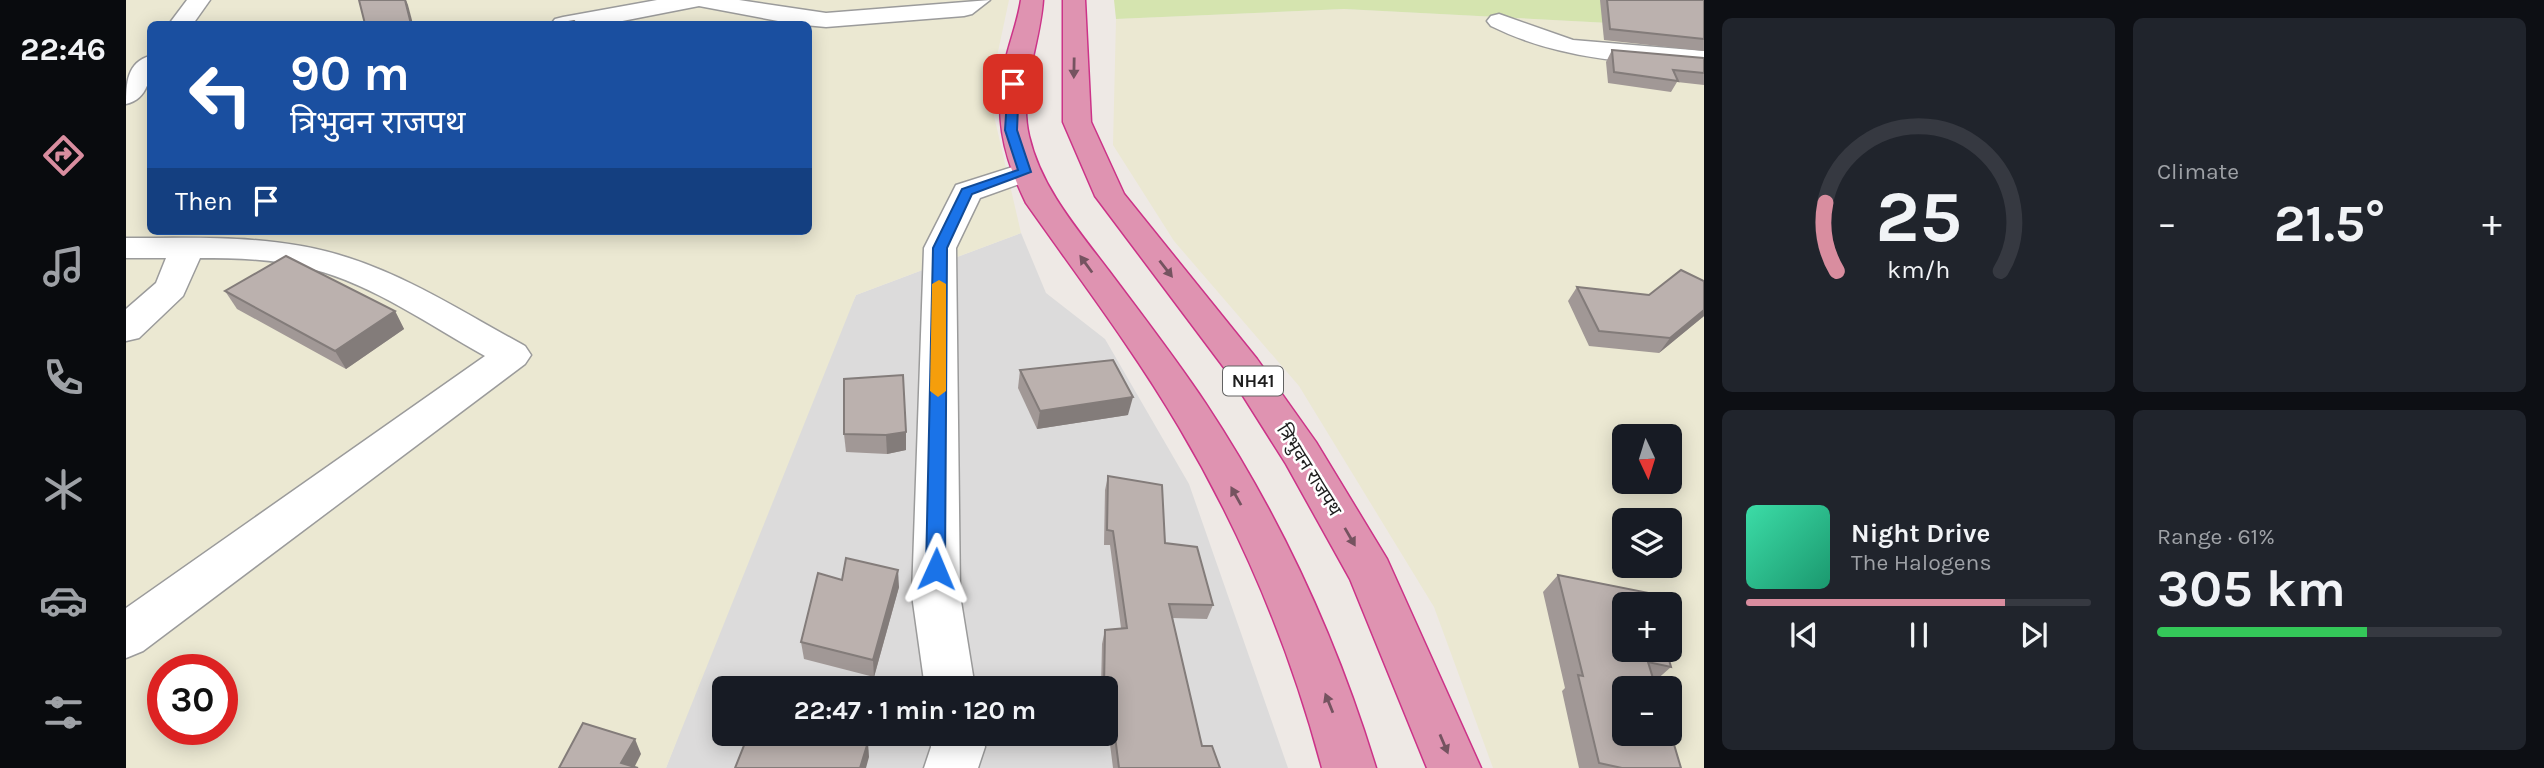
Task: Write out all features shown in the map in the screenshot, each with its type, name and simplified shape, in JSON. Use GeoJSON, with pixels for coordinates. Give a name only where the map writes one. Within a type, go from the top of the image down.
{"type":"FeatureCollection","features":[{"type":"Feature","properties":{"kind":"highway"},"geometry":{"type":"LineString","coordinates":[[1032,0],[1013,84],[1011,130],[1025,172],[1042,202],[1192,416],[1271,558],[1338,724],[1349,768]]}},
{"type":"Feature","properties":{"kind":"highway","name":"त्रिभुवन राजपथ"},"geometry":{"type":"LineString","coordinates":[[1074,0],[1077,122],[1110,197],[1244,368],[1301,453],[1371,573],[1454,768]]}},
{"type":"Feature","properties":{"kind":"street"},"geometry":{"type":"LineString","coordinates":[[183,21],[199,0]]}},
{"type":"Feature","properties":{"kind":"street"},"geometry":{"type":"LineString","coordinates":[[600,21],[653,5],[696,0]]}},
{"type":"Feature","properties":{"kind":"street"},"geometry":{"type":"LineString","coordinates":[[702,0],[797,18],[826,20],[964,9],[979,0]]}},
{"type":"Feature","properties":{"kind":"street"},"geometry":{"type":"LineString","coordinates":[[1499,20],[1520,32],[1551,43],[1595,52],[1704,59]]}},
{"type":"Feature","properties":{"kind":"street"},"geometry":{"type":"LineString","coordinates":[[131,107],[147,71]]}},
{"type":"Feature","properties":{"kind":"street"},"geometry":{"type":"LineString","coordinates":[[948,676],[936,595],[940,248],[967,192],[1025,172]]}},
{"type":"Feature","properties":{"kind":"street"},"geometry":{"type":"LineString","coordinates":[[126,248],[258,250],[336,265],[391,290],[512,355],[126,636]]}},
{"type":"Feature","properties":{"kind":"street"},"geometry":{"type":"LineString","coordinates":[[126,329],[171,288],[187,248]]}},
{"type":"Feature","properties":{"kind":"street"},"geometry":{"type":"LineString","coordinates":[[951,768],[958,746]]}},
{"type":"Feature","properties":{"kind":"shaded area"},"geometry":{"type":"Polygon","coordinates":[[[126,0],[1009,0],[989,94],[1021,233],[856,295],[666,768],[126,768],[126,0]]]}},
{"type":"Feature","properties":{"kind":"shaded area"},"geometry":{"type":"Polygon","coordinates":[[[1344,9],[1704,28],[1704,768],[1493,768],[1434,607],[1299,386],[1174,241],[1113,145],[1116,19],[1344,9]]]}},
{"type":"Feature","properties":{"kind":"shaded area"},"geometry":{"type":"Polygon","coordinates":[[[1021,233],[1046,293],[1105,339],[1189,484],[1288,768],[666,768],[797,425],[856,295],[1021,233]]]}},
{"type":"Feature","properties":{"kind":"green space"},"geometry":{"type":"Polygon","coordinates":[[[1114,0],[1607,0],[1704,28],[1344,9],[1116,19],[1114,0]]]}},
{"type":"Feature","properties":{"kind":"building"},"geometry":{"type":"Polygon","coordinates":[[[359,0],[405,0],[410,21],[364,21],[359,0]]]}},
{"type":"Feature","properties":{"kind":"building"},"geometry":{"type":"Polygon","coordinates":[[[1607,0],[1704,0],[1704,39],[1610,29],[1607,0]]]}},
{"type":"Feature","properties":{"kind":"building"},"geometry":{"type":"Polygon","coordinates":[[[1612,50],[1704,58],[1704,73],[1673,70],[1678,81],[1614,72],[1612,50]]]}},
{"type":"Feature","properties":{"kind":"building"},"geometry":{"type":"Polygon","coordinates":[[[286,256],[395,311],[335,351],[225,291],[286,256]]]}},
{"type":"Feature","properties":{"kind":"building"},"geometry":{"type":"Polygon","coordinates":[[[1681,270],[1704,281],[1704,310],[1670,338],[1599,331],[1577,287],[1649,295],[1681,270]]]}},
{"type":"Feature","properties":{"kind":"building"},"geometry":{"type":"Polygon","coordinates":[[[1113,360],[1133,397],[1040,411],[1020,370],[1113,360]]]}},
{"type":"Feature","properties":{"kind":"building"},"geometry":{"type":"Polygon","coordinates":[[[903,375],[906,432],[886,435],[844,434],[844,379],[903,375]]]}},
{"type":"Feature","properties":{"kind":"building"},"geometry":{"type":"Polygon","coordinates":[[[1108,476],[1162,485],[1165,543],[1197,547],[1213,605],[1169,604],[1202,746],[1212,746],[1220,768],[1119,768],[1116,746],[1118,676],[1104,676],[1105,630],[1127,628],[1113,531],[1107,530],[1108,476]]]}},
{"type":"Feature","properties":{"kind":"building"},"geometry":{"type":"Polygon","coordinates":[[[846,558],[898,570],[873,660],[801,642],[818,573],[842,580],[846,558]]]}},
{"type":"Feature","properties":{"kind":"building"},"geometry":{"type":"Polygon","coordinates":[[[1558,575],[1644,592],[1612,592],[1612,662],[1648,662],[1652,676],[1612,676],[1612,746],[1674,746],[1681,768],[1622,768],[1599,763],[1578,675],[1583,676],[1558,575]]]}},
{"type":"Feature","properties":{"kind":"building"},"geometry":{"type":"Polygon","coordinates":[[[1648,662],[1670,662],[1671,667],[1648,662]]]}},
{"type":"Feature","properties":{"kind":"building"},"geometry":{"type":"Polygon","coordinates":[[[583,723],[635,739],[621,763],[638,768],[559,768],[583,723]]]}},
{"type":"Feature","properties":{"kind":"building"},"geometry":{"type":"Polygon","coordinates":[[[744,746],[867,746],[860,768],[735,768],[744,746]]]}},
{"type":"Feature","properties":{"kind":"slow traffic"},"geometry":{"type":"LineString","coordinates":[[938,391],[939,284]]}},
{"type":"Feature","properties":{"kind":"route"},"geometry":{"type":"LineString","coordinates":[[936,569],[940,248],[967,192],[1025,172],[1011,130],[1013,84]]}}]}
